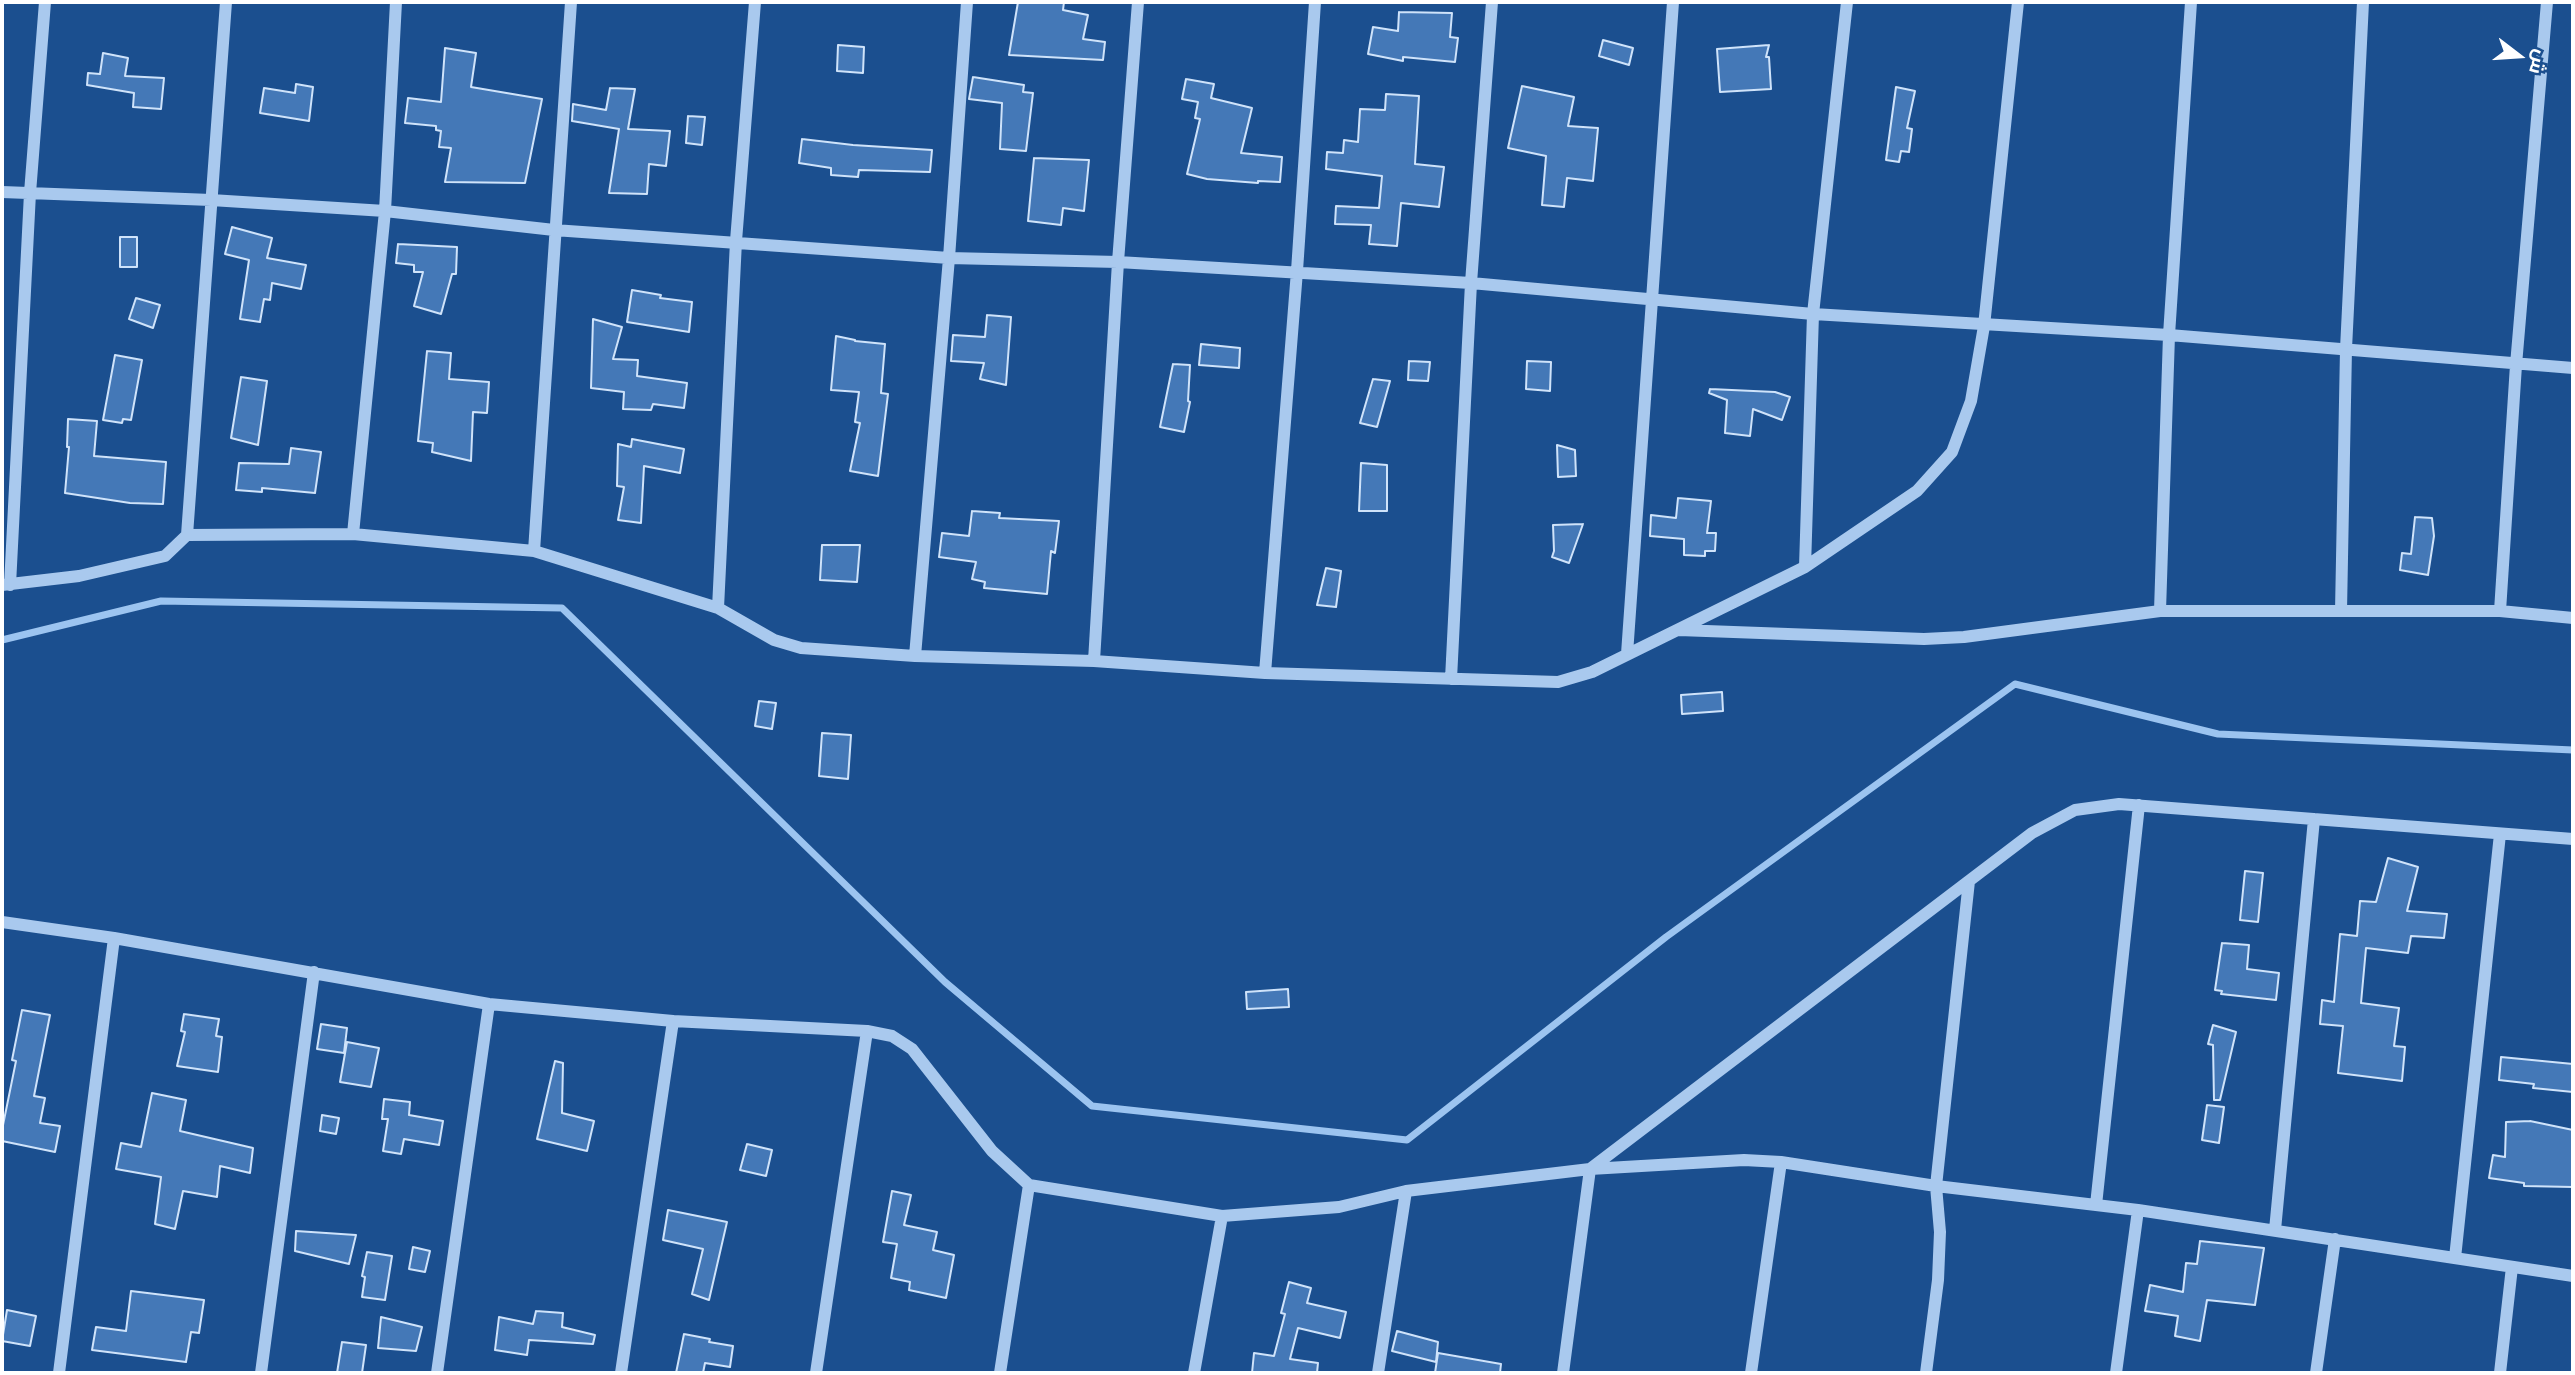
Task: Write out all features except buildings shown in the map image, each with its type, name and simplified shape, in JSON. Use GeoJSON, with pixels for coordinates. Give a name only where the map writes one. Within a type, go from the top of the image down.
{"type":"FeatureCollection","features":[{"type":"Feature","properties":{"kind":"street"},"geometry":{"type":"LineString","coordinates":[[45,2],[30,193],[6,585],[79,576],[165,556],[187,535],[226,2]]}},
{"type":"Feature","properties":{"kind":"street"},"geometry":{"type":"LineString","coordinates":[[353,534],[384,211],[396,2]]}},
{"type":"Feature","properties":{"kind":"street"},"geometry":{"type":"LineString","coordinates":[[534,551],[571,2]]}},
{"type":"Feature","properties":{"kind":"street"},"geometry":{"type":"LineString","coordinates":[[718,608],[736,241],[755,2]]}},
{"type":"Feature","properties":{"kind":"street"},"geometry":{"type":"LineString","coordinates":[[915,656],[949,258],[967,2]]}},
{"type":"Feature","properties":{"kind":"street"},"geometry":{"type":"LineString","coordinates":[[1094,661],[1118,262],[1138,2]]}},
{"type":"Feature","properties":{"kind":"street"},"geometry":{"type":"LineString","coordinates":[[1265,673],[1315,2]]}},
{"type":"Feature","properties":{"kind":"street"},"geometry":{"type":"LineString","coordinates":[[1451,679],[1471,283],[1492,2]]}},
{"type":"Feature","properties":{"kind":"street"},"geometry":{"type":"LineString","coordinates":[[1627,654],[1673,2]]}},
{"type":"Feature","properties":{"kind":"street"},"geometry":{"type":"LineString","coordinates":[[1805,567],[1813,314],[1847,2]]}},
{"type":"Feature","properties":{"kind":"street"},"geometry":{"type":"LineString","coordinates":[[187,535],[353,534],[534,551],[718,608],[774,639],[801,648],[915,656],[1094,661],[1265,673],[1558,682],[1592,672],[1805,567],[1917,491],[1952,452],[1971,401],[1984,326],[2018,2]]}},
{"type":"Feature","properties":{"kind":"street"},"geometry":{"type":"LineString","coordinates":[[2160,611],[2169,335],[2191,2]]}},
{"type":"Feature","properties":{"kind":"street"},"geometry":{"type":"LineString","coordinates":[[2342,611],[2346,349],[2363,2]]}},
{"type":"Feature","properties":{"kind":"street"},"geometry":{"type":"LineString","coordinates":[[2500,611],[2516,365],[2547,2]]}},
{"type":"Feature","properties":{"kind":"street"},"geometry":{"type":"LineString","coordinates":[[2,191],[384,211],[554,230],[949,258],[1118,262],[1297,271],[1471,283],[1813,314],[2169,335],[2573,368]]}},
{"type":"Feature","properties":{"kind":"street"},"geometry":{"type":"LineString","coordinates":[[1675,630],[1924,639],[2160,611],[2500,611],[2573,618]]}},
{"type":"Feature","properties":{"kind":"street"},"geometry":{"type":"LineString","coordinates":[[1563,1373],[1590,1169],[2032,833],[2075,810],[2119,804],[2140,805],[2573,839]]}},
{"type":"Feature","properties":{"kind":"street"},"geometry":{"type":"LineString","coordinates":[[2096,1205],[2140,805]]}},
{"type":"Feature","properties":{"kind":"street"},"geometry":{"type":"LineString","coordinates":[[2275,1230],[2314,819]]}},
{"type":"Feature","properties":{"kind":"street"},"geometry":{"type":"LineString","coordinates":[[2455,1258],[2500,834]]}},
{"type":"Feature","properties":{"kind":"street"},"geometry":{"type":"LineString","coordinates":[[1926,1373],[1938,1280],[1940,1232],[1936,1186],[1969,881]]}},
{"type":"Feature","properties":{"kind":"street"},"geometry":{"type":"LineString","coordinates":[[2,922],[114,938],[489,1004],[673,1021],[867,1031],[892,1037],[912,1049],[992,1151],[1029,1185],[1222,1216],[1339,1207],[1406,1191],[1590,1169],[1744,1160],[1781,1161],[1936,1186],[2138,1210],[2573,1276]]}},
{"type":"Feature","properties":{"kind":"street"},"geometry":{"type":"LineString","coordinates":[[59,1373],[114,938]]}},
{"type":"Feature","properties":{"kind":"street"},"geometry":{"type":"LineString","coordinates":[[261,1373],[314,972]]}},
{"type":"Feature","properties":{"kind":"street"},"geometry":{"type":"LineString","coordinates":[[437,1373],[489,1004]]}},
{"type":"Feature","properties":{"kind":"street"},"geometry":{"type":"LineString","coordinates":[[621,1373],[673,1021]]}},
{"type":"Feature","properties":{"kind":"street"},"geometry":{"type":"LineString","coordinates":[[816,1373],[867,1031]]}},
{"type":"Feature","properties":{"kind":"street"},"geometry":{"type":"LineString","coordinates":[[1751,1373],[1781,1161]]}},
{"type":"Feature","properties":{"kind":"street"},"geometry":{"type":"LineString","coordinates":[[1000,1373],[1029,1185]]}},
{"type":"Feature","properties":{"kind":"street"},"geometry":{"type":"LineString","coordinates":[[1378,1373],[1406,1191]]}},
{"type":"Feature","properties":{"kind":"street"},"geometry":{"type":"LineString","coordinates":[[2116,1373],[2138,1210]]}},
{"type":"Feature","properties":{"kind":"street"},"geometry":{"type":"LineString","coordinates":[[1194,1373],[1222,1216]]}},
{"type":"Feature","properties":{"kind":"street"},"geometry":{"type":"LineString","coordinates":[[2316,1373],[2335,1239]]}},
{"type":"Feature","properties":{"kind":"street"},"geometry":{"type":"LineString","coordinates":[[2500,1373],[2512,1267]]}},
{"type":"Feature","properties":{"kind":"waterway"},"geometry":{"type":"LineString","coordinates":[[2,640],[161,601],[562,608],[945,982],[1092,1106],[1407,1140],[1666,937],[2015,684],[2218,734],[2573,750]]}}]}
